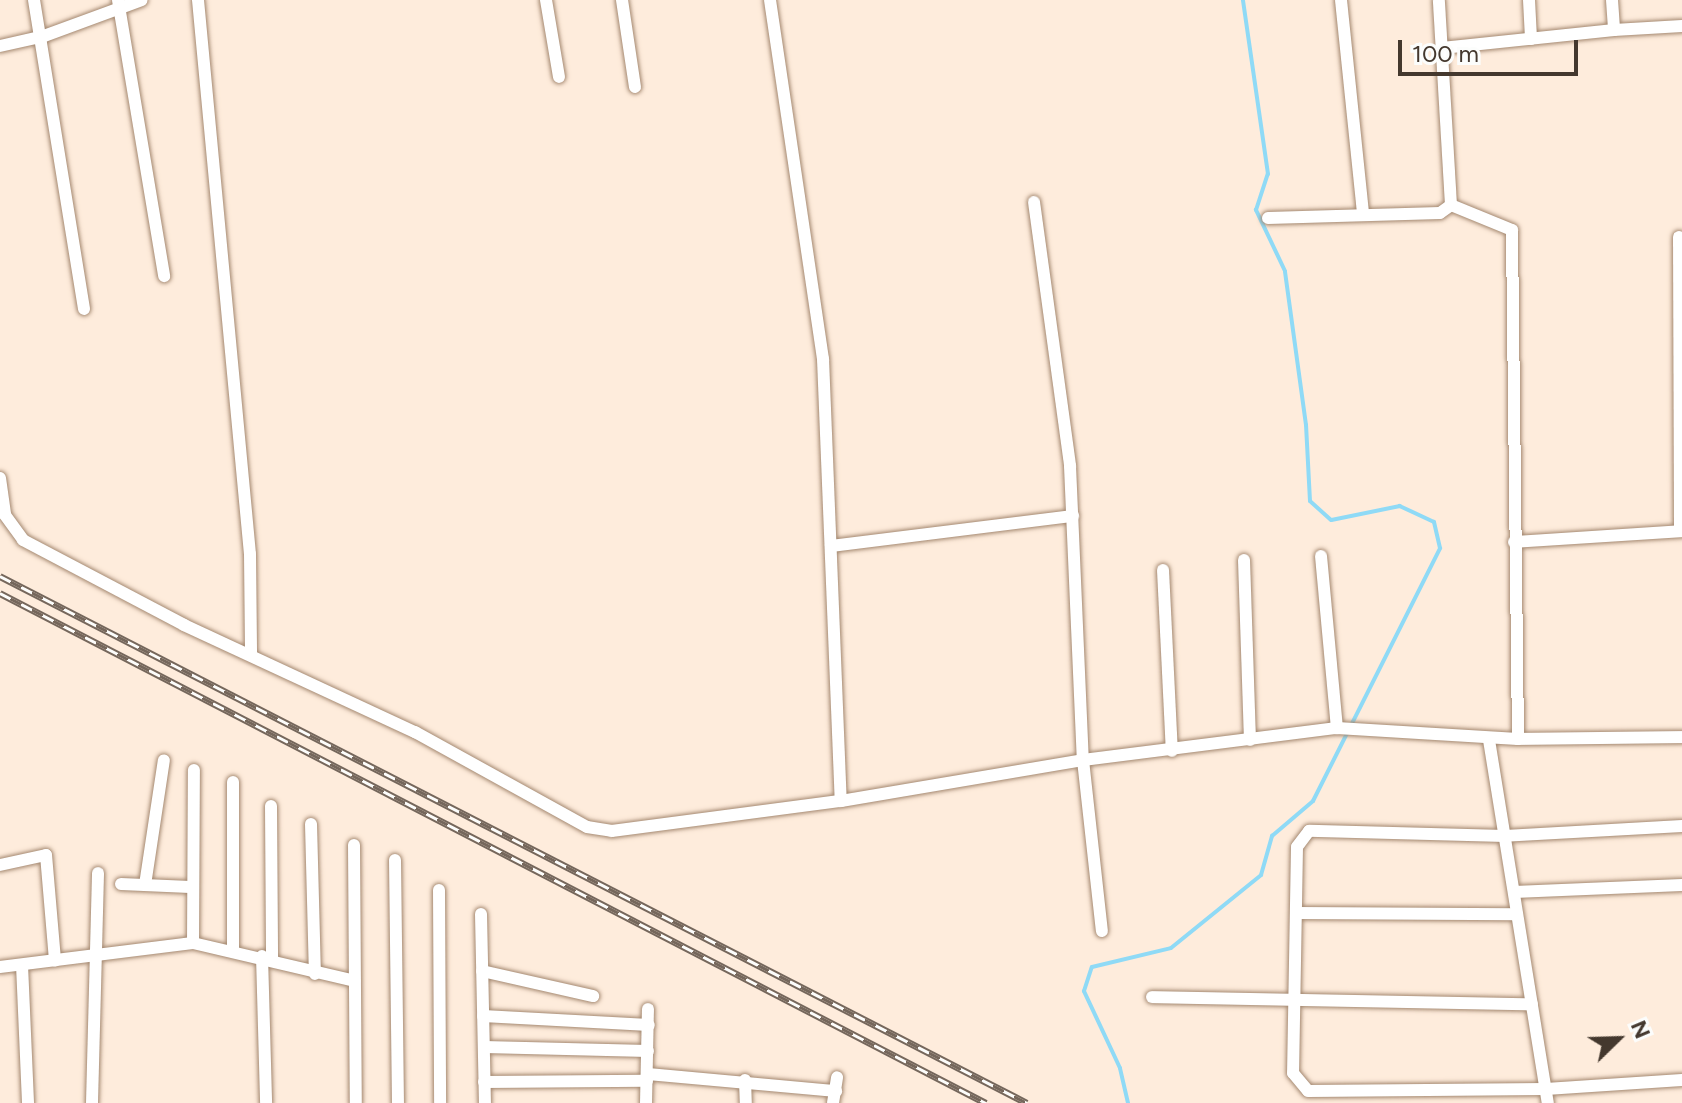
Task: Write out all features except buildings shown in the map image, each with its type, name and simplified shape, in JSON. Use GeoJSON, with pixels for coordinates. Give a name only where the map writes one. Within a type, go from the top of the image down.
{"type":"FeatureCollection","features":[{"type":"Feature","properties":{"kind":"street"},"geometry":{"type":"LineString","coordinates":[[34,0],[44,36],[84,309]]}},
{"type":"Feature","properties":{"kind":"street"},"geometry":{"type":"LineString","coordinates":[[0,46],[44,36],[119,4],[142,0]]}},
{"type":"Feature","properties":{"kind":"street"},"geometry":{"type":"LineString","coordinates":[[198,0],[250,554],[251,654]]}},
{"type":"Feature","properties":{"kind":"street"},"geometry":{"type":"LineString","coordinates":[[546,0],[559,77]]}},
{"type":"Feature","properties":{"kind":"street"},"geometry":{"type":"LineString","coordinates":[[622,0],[635,87]]}},
{"type":"Feature","properties":{"kind":"street"},"geometry":{"type":"LineString","coordinates":[[770,0],[823,359],[841,801]]}},
{"type":"Feature","properties":{"kind":"street"},"geometry":{"type":"LineString","coordinates":[[1341,0],[1363,213]]}},
{"type":"Feature","properties":{"kind":"street"},"geometry":{"type":"LineString","coordinates":[[1439,0],[1451,205]]}},
{"type":"Feature","properties":{"kind":"street"},"geometry":{"type":"LineString","coordinates":[[1529,0],[1531,39]]}},
{"type":"Feature","properties":{"kind":"street"},"geometry":{"type":"LineString","coordinates":[[1612,0],[1614,30]]}},
{"type":"Feature","properties":{"kind":"street"},"geometry":{"type":"LineString","coordinates":[[119,4],[164,276]]}},
{"type":"Feature","properties":{"kind":"street"},"geometry":{"type":"LineString","coordinates":[[1442,48],[1682,26]]}},
{"type":"Feature","properties":{"kind":"street"},"geometry":{"type":"LineString","coordinates":[[1034,202],[1073,516],[1083,760],[1102,931]]}},
{"type":"Feature","properties":{"kind":"street"},"geometry":{"type":"LineString","coordinates":[[1268,218],[1440,213],[1451,205]]}},
{"type":"Feature","properties":{"kind":"street"},"geometry":{"type":"LineString","coordinates":[[1451,205],[1512,230],[1518,739]]}},
{"type":"Feature","properties":{"kind":"street"},"geometry":{"type":"LineString","coordinates":[[1514,542],[1681,531],[1679,237]]}},
{"type":"Feature","properties":{"kind":"street"},"geometry":{"type":"LineString","coordinates":[[0,478],[5,515],[23,540],[184,625],[415,732],[599,830],[841,801],[1083,760],[1341,728],[1489,740],[1682,737]]}},
{"type":"Feature","properties":{"kind":"street"},"geometry":{"type":"LineString","coordinates":[[831,546],[1073,516]]}},
{"type":"Feature","properties":{"kind":"street"},"geometry":{"type":"LineString","coordinates":[[1321,556],[1341,728]]}},
{"type":"Feature","properties":{"kind":"street"},"geometry":{"type":"LineString","coordinates":[[1244,560],[1250,740]]}},
{"type":"Feature","properties":{"kind":"street"},"geometry":{"type":"LineString","coordinates":[[1163,570],[1172,751]]}},
{"type":"Feature","properties":{"kind":"street"},"geometry":{"type":"LineString","coordinates":[[1489,740],[1547,1096]]}},
{"type":"Feature","properties":{"kind":"street"},"geometry":{"type":"LineString","coordinates":[[145,885],[164,760]]}},
{"type":"Feature","properties":{"kind":"street"},"geometry":{"type":"LineString","coordinates":[[193,943],[190,887],[194,770]]}},
{"type":"Feature","properties":{"kind":"street"},"geometry":{"type":"LineString","coordinates":[[233,782],[233,950]]}},
{"type":"Feature","properties":{"kind":"street"},"geometry":{"type":"LineString","coordinates":[[266,1103],[271,806]]}},
{"type":"Feature","properties":{"kind":"street"},"geometry":{"type":"LineString","coordinates":[[311,824],[315,974]]}},
{"type":"Feature","properties":{"kind":"street"},"geometry":{"type":"LineString","coordinates":[[1682,826],[1505,836],[1309,831],[1297,847],[1293,1073],[1308,1091],[1441,1097],[1547,1096],[1682,1080]]}},
{"type":"Feature","properties":{"kind":"street"},"geometry":{"type":"LineString","coordinates":[[354,845],[356,1103]]}},
{"type":"Feature","properties":{"kind":"street"},"geometry":{"type":"LineString","coordinates":[[0,865],[46,855],[55,961]]}},
{"type":"Feature","properties":{"kind":"street"},"geometry":{"type":"LineString","coordinates":[[395,860],[398,1103]]}},
{"type":"Feature","properties":{"kind":"street"},"geometry":{"type":"LineString","coordinates":[[92,1103],[98,873]]}},
{"type":"Feature","properties":{"kind":"street"},"geometry":{"type":"LineString","coordinates":[[121,884],[190,887]]}},
{"type":"Feature","properties":{"kind":"street"},"geometry":{"type":"LineString","coordinates":[[1514,892],[1682,885]]}},
{"type":"Feature","properties":{"kind":"street"},"geometry":{"type":"LineString","coordinates":[[439,890],[440,1103]]}},
{"type":"Feature","properties":{"kind":"street"},"geometry":{"type":"LineString","coordinates":[[1296,913],[1517,914]]}},
{"type":"Feature","properties":{"kind":"street"},"geometry":{"type":"LineString","coordinates":[[481,914],[485,1103]]}},
{"type":"Feature","properties":{"kind":"street"},"geometry":{"type":"LineString","coordinates":[[0,967],[193,943],[267,957],[315,974],[355,981]]}},
{"type":"Feature","properties":{"kind":"street"},"geometry":{"type":"LineString","coordinates":[[22,965],[28,1103]]}},
{"type":"Feature","properties":{"kind":"street"},"geometry":{"type":"LineString","coordinates":[[482,971],[593,996]]}},
{"type":"Feature","properties":{"kind":"street"},"geometry":{"type":"LineString","coordinates":[[1152,997],[1532,1004]]}},
{"type":"Feature","properties":{"kind":"street"},"geometry":{"type":"LineString","coordinates":[[646,1103],[648,1009]]}},
{"type":"Feature","properties":{"kind":"street"},"geometry":{"type":"LineString","coordinates":[[483,1016],[649,1025]]}},
{"type":"Feature","properties":{"kind":"street"},"geometry":{"type":"LineString","coordinates":[[484,1047],[648,1051]]}},
{"type":"Feature","properties":{"kind":"street"},"geometry":{"type":"LineString","coordinates":[[484,1082],[647,1078],[745,1080],[834,1097],[837,1077]]}},
{"type":"Feature","properties":{"kind":"street"},"geometry":{"type":"LineString","coordinates":[[745,1080],[746,1103]]}},
{"type":"Feature","properties":{"kind":"waterway"},"geometry":{"type":"LineString","coordinates":[[1128,1103],[1120,1068],[1084,991],[1092,967],[1171,948],[1261,875],[1272,836],[1313,801],[1440,548],[1434,522],[1400,506],[1331,520],[1310,501],[1306,425],[1285,271],[1256,210],[1268,174],[1243,0]]}},
{"type":"Feature","properties":{"kind":"railway"},"geometry":{"type":"LineString","coordinates":[[0,576],[1027,1103]]}},
{"type":"Feature","properties":{"kind":"railway"},"geometry":{"type":"LineString","coordinates":[[0,593],[986,1103]]}}]}
